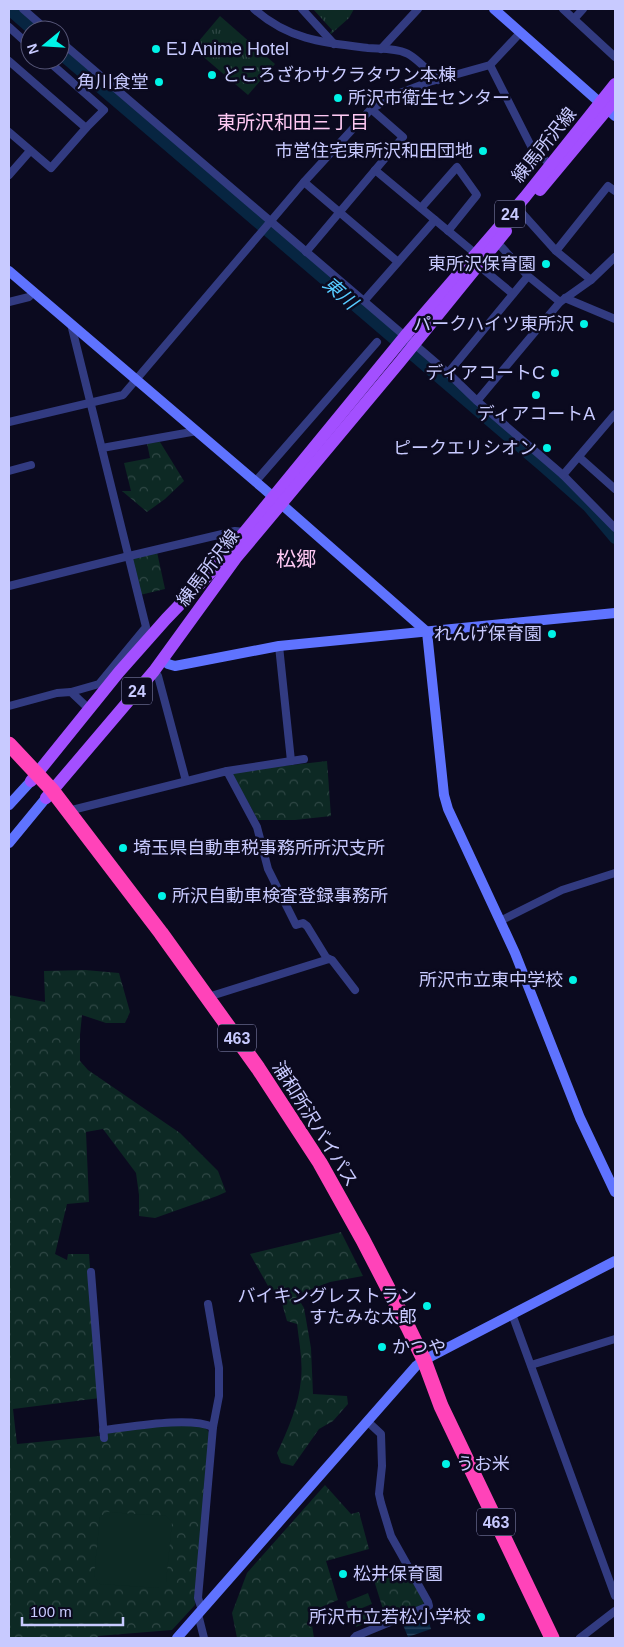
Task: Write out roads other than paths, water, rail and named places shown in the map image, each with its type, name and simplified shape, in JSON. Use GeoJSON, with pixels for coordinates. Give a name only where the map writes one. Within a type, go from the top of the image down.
{"type":"FeatureCollection","features":[{"type":"Feature","properties":{"kind":"highway","name":"浦和所沢バイパス"},"geometry":{"type":"LineString","coordinates":[[9,744],[49,794],[109,880],[256,1081],[312,1167],[420,1363]]}},
{"type":"Feature","properties":{"kind":"highway","name":"浦和所沢バイパス"},"geometry":{"type":"LineString","coordinates":[[9,757],[34,777]]}},
{"type":"Feature","properties":{"kind":"highway","name":"浦和所沢バイパス"},"geometry":{"type":"LineString","coordinates":[[49,794],[68,811],[208,997],[320,1162],[363,1240],[552,1638]]}},
{"type":"Feature","properties":{"kind":"main road","name":"練馬所沢線"},"geometry":{"type":"LineString","coordinates":[[49,794],[154,671],[276,501],[477,259],[550,164],[607,110],[615,84]]}},
{"type":"Feature","properties":{"kind":"main road","name":"練馬所沢線"},"geometry":{"type":"LineString","coordinates":[[477,259],[497,242],[615,100]]}},
{"type":"Feature","properties":{"kind":"main road","name":"練馬所沢線"},"geometry":{"type":"LineString","coordinates":[[34,777],[166,619],[215,568],[244,532],[276,501]]}},
{"type":"Feature","properties":{"kind":"street"},"geometry":{"type":"LineString","coordinates":[[23,9],[36,20]]}},
{"type":"Feature","properties":{"kind":"street"},"geometry":{"type":"LineString","coordinates":[[254,9],[281,28],[300,37],[334,44],[408,54],[438,80]]}},
{"type":"Feature","properties":{"kind":"street"},"geometry":{"type":"LineString","coordinates":[[302,9],[334,44]]}},
{"type":"Feature","properties":{"kind":"street"},"geometry":{"type":"LineString","coordinates":[[381,50],[418,9]]}},
{"type":"Feature","properties":{"kind":"street"},"geometry":{"type":"LineString","coordinates":[[494,9],[607,110]]}},
{"type":"Feature","properties":{"kind":"street"},"geometry":{"type":"LineString","coordinates":[[563,9],[615,57]]}},
{"type":"Feature","properties":{"kind":"street"},"geometry":{"type":"LineString","coordinates":[[574,19],[583,9]]}},
{"type":"Feature","properties":{"kind":"street"},"geometry":{"type":"LineString","coordinates":[[9,27],[20,37]]}},
{"type":"Feature","properties":{"kind":"street"},"geometry":{"type":"LineString","coordinates":[[9,422],[123,395],[304,182],[371,109],[400,93],[490,65],[520,33]]}},
{"type":"Feature","properties":{"kind":"street"},"geometry":{"type":"LineString","coordinates":[[70,50],[269,223],[364,301],[408,342],[448,373],[477,401],[563,476],[615,528]]}},
{"type":"Feature","properties":{"kind":"street"},"geometry":{"type":"LineString","coordinates":[[9,62],[86,128]]}},
{"type":"Feature","properties":{"kind":"street"},"geometry":{"type":"LineString","coordinates":[[490,65],[533,150],[550,164]]}},
{"type":"Feature","properties":{"kind":"street"},"geometry":{"type":"LineString","coordinates":[[9,132],[51,168],[104,110],[58,70]]}},
{"type":"Feature","properties":{"kind":"street"},"geometry":{"type":"LineString","coordinates":[[306,252],[403,137],[371,109]]}},
{"type":"Feature","properties":{"kind":"street"},"geometry":{"type":"LineString","coordinates":[[9,175],[30,151]]}},
{"type":"Feature","properties":{"kind":"street"},"geometry":{"type":"LineString","coordinates":[[421,208],[457,167],[477,195],[448,231]]}},
{"type":"Feature","properties":{"kind":"street"},"geometry":{"type":"LineString","coordinates":[[376,170],[448,231],[513,294]]}},
{"type":"Feature","properties":{"kind":"street"},"geometry":{"type":"LineString","coordinates":[[304,182],[398,262]]}},
{"type":"Feature","properties":{"kind":"street"},"geometry":{"type":"LineString","coordinates":[[556,251],[608,186],[615,192]]}},
{"type":"Feature","properties":{"kind":"street"},"geometry":{"type":"LineString","coordinates":[[521,212],[556,251],[591,280]]}},
{"type":"Feature","properties":{"kind":"street"},"geometry":{"type":"LineString","coordinates":[[364,301],[435,220]]}},
{"type":"Feature","properties":{"kind":"street"},"geometry":{"type":"LineString","coordinates":[[497,242],[528,276],[562,300],[615,319]]}},
{"type":"Feature","properties":{"kind":"street"},"geometry":{"type":"LineString","coordinates":[[477,401],[562,300],[591,280],[615,257]]}},
{"type":"Feature","properties":{"kind":"street"},"geometry":{"type":"LineString","coordinates":[[9,271],[256,482],[427,632],[444,795],[448,809],[515,953],[580,1118],[615,1192]]}},
{"type":"Feature","properties":{"kind":"street"},"geometry":{"type":"LineString","coordinates":[[448,373],[528,276]]}},
{"type":"Feature","properties":{"kind":"street"},"geometry":{"type":"LineString","coordinates":[[9,302],[29,297],[33,292]]}},
{"type":"Feature","properties":{"kind":"street"},"geometry":{"type":"LineString","coordinates":[[9,706],[99,684],[146,627],[71,324]]}},
{"type":"Feature","properties":{"kind":"street"},"geometry":{"type":"LineString","coordinates":[[256,482],[377,342]]}},
{"type":"Feature","properties":{"kind":"street"},"geometry":{"type":"LineString","coordinates":[[563,476],[615,414]]}},
{"type":"Feature","properties":{"kind":"street"},"geometry":{"type":"LineString","coordinates":[[102,448],[197,432]]}},
{"type":"Feature","properties":{"kind":"street"},"geometry":{"type":"LineString","coordinates":[[578,457],[615,489]]}},
{"type":"Feature","properties":{"kind":"street"},"geometry":{"type":"LineString","coordinates":[[9,471],[31,465]]}},
{"type":"Feature","properties":{"kind":"street"},"geometry":{"type":"LineString","coordinates":[[9,586],[235,531],[244,532]]}},
{"type":"Feature","properties":{"kind":"street"},"geometry":{"type":"LineString","coordinates":[[162,659],[168,664],[175,666],[279,646],[615,613]]}},
{"type":"Feature","properties":{"kind":"street"},"geometry":{"type":"LineString","coordinates":[[279,646],[291,760]]}},
{"type":"Feature","properties":{"kind":"street"},"geometry":{"type":"LineString","coordinates":[[154,671],[158,676],[186,781]]}},
{"type":"Feature","properties":{"kind":"street"},"geometry":{"type":"LineString","coordinates":[[71,692],[89,709]]}},
{"type":"Feature","properties":{"kind":"street"},"geometry":{"type":"LineString","coordinates":[[68,811],[227,770],[304,759]]}},
{"type":"Feature","properties":{"kind":"street"},"geometry":{"type":"LineString","coordinates":[[227,770],[257,827],[268,869],[296,925],[303,923],[307,926],[326,957],[332,960],[355,990]]}},
{"type":"Feature","properties":{"kind":"street"},"geometry":{"type":"LineString","coordinates":[[9,805],[34,777]]}},
{"type":"Feature","properties":{"kind":"street"},"geometry":{"type":"LineString","coordinates":[[9,843],[49,794]]}},
{"type":"Feature","properties":{"kind":"street"},"geometry":{"type":"LineString","coordinates":[[500,921],[562,890],[615,874]]}},
{"type":"Feature","properties":{"kind":"street"},"geometry":{"type":"LineString","coordinates":[[208,997],[329,958]]}},
{"type":"Feature","properties":{"kind":"street"},"geometry":{"type":"LineString","coordinates":[[177,1638],[420,1363],[615,1261]]}},
{"type":"Feature","properties":{"kind":"street"},"geometry":{"type":"LineString","coordinates":[[91,1272],[103,1434],[180,1423],[213,1427]]}},
{"type":"Feature","properties":{"kind":"street"},"geometry":{"type":"LineString","coordinates":[[204,1638],[198,1598],[213,1427],[219,1396],[219,1368],[208,1304]]}},
{"type":"Feature","properties":{"kind":"street"},"geometry":{"type":"LineString","coordinates":[[512,1314],[615,1596]]}},
{"type":"Feature","properties":{"kind":"street"},"geometry":{"type":"LineString","coordinates":[[532,1365],[615,1339]]}},
{"type":"Feature","properties":{"kind":"street"},"geometry":{"type":"LineString","coordinates":[[354,1638],[429,1606],[392,1536],[379,1494],[382,1466],[381,1434],[367,1422]]}},
{"type":"Feature","properties":{"kind":"street"},"geometry":{"type":"LineString","coordinates":[[580,1638],[615,1611]]}},
{"type":"Feature","properties":{"kind":"water"},"geometry":{"type":"Polygon","coordinates":[[[427,1616],[431,1629],[408,1637],[403,1625],[427,1616]]]}},
{"type":"Feature","properties":{"kind":"waterway","name":"東川"},"geometry":{"type":"LineString","coordinates":[[9,9],[22,20]]}},
{"type":"Feature","properties":{"kind":"waterway","name":"東川"},"geometry":{"type":"LineString","coordinates":[[70,62],[544,467],[588,506],[615,538]]}},
{"type":"Feature","properties":{"kind":"place","name":"EJ Anime Hotel"},"geometry":{"type":"Point","coordinates":[156,49]}},
{"type":"Feature","properties":{"kind":"place","name":"ところざわサクラタウン本棟"},"geometry":{"type":"Point","coordinates":[212,75]}},
{"type":"Feature","properties":{"kind":"place","name":"角川食堂"},"geometry":{"type":"Point","coordinates":[159,82]}},
{"type":"Feature","properties":{"kind":"place","name":"所沢市衛生センター"},"geometry":{"type":"Point","coordinates":[338,98]}},
{"type":"Feature","properties":{"kind":"place","name":"市営住宅東所沢和田団地"},"geometry":{"type":"Point","coordinates":[483,151]}},
{"type":"Feature","properties":{"kind":"place","name":"東所沢保育園"},"geometry":{"type":"Point","coordinates":[546,264]}},
{"type":"Feature","properties":{"kind":"place","name":"パークハイツ東所沢"},"geometry":{"type":"Point","coordinates":[584,324]}},
{"type":"Feature","properties":{"kind":"place","name":"ディアコートC"},"geometry":{"type":"Point","coordinates":[555,373]}},
{"type":"Feature","properties":{"kind":"place","name":"ディアコートA"},"geometry":{"type":"Point","coordinates":[536,395]}},
{"type":"Feature","properties":{"kind":"place","name":"ピークエリシオン"},"geometry":{"type":"Point","coordinates":[547,448]}},
{"type":"Feature","properties":{"kind":"place","name":"れんげ保育園"},"geometry":{"type":"Point","coordinates":[552,634]}},
{"type":"Feature","properties":{"kind":"place","name":"埼玉県自動車税事務所所沢支所"},"geometry":{"type":"Point","coordinates":[123,848]}},
{"type":"Feature","properties":{"kind":"place","name":"所沢自動車検査登録事務所"},"geometry":{"type":"Point","coordinates":[162,896]}},
{"type":"Feature","properties":{"kind":"place","name":"所沢市立東中学校"},"geometry":{"type":"Point","coordinates":[573,980]}},
{"type":"Feature","properties":{"kind":"place","name":"バイキングレストラン すたみな太郎"},"geometry":{"type":"Point","coordinates":[427,1306]}},
{"type":"Feature","properties":{"kind":"place","name":"かつや"},"geometry":{"type":"Point","coordinates":[382,1347]}},
{"type":"Feature","properties":{"kind":"place","name":"うお米"},"geometry":{"type":"Point","coordinates":[446,1464]}},
{"type":"Feature","properties":{"kind":"place","name":"松井保育園"},"geometry":{"type":"Point","coordinates":[343,1574]}},
{"type":"Feature","properties":{"kind":"place","name":"所沢市立若松小学校"},"geometry":{"type":"Point","coordinates":[481,1617]}},
{"type":"Feature","properties":{"kind":"district","name":"東所沢和田三丁目"},"geometry":{"type":"Point","coordinates":[293,122]}},
{"type":"Feature","properties":{"kind":"district","name":"松郷"},"geometry":{"type":"Point","coordinates":[296,559]}}]}
